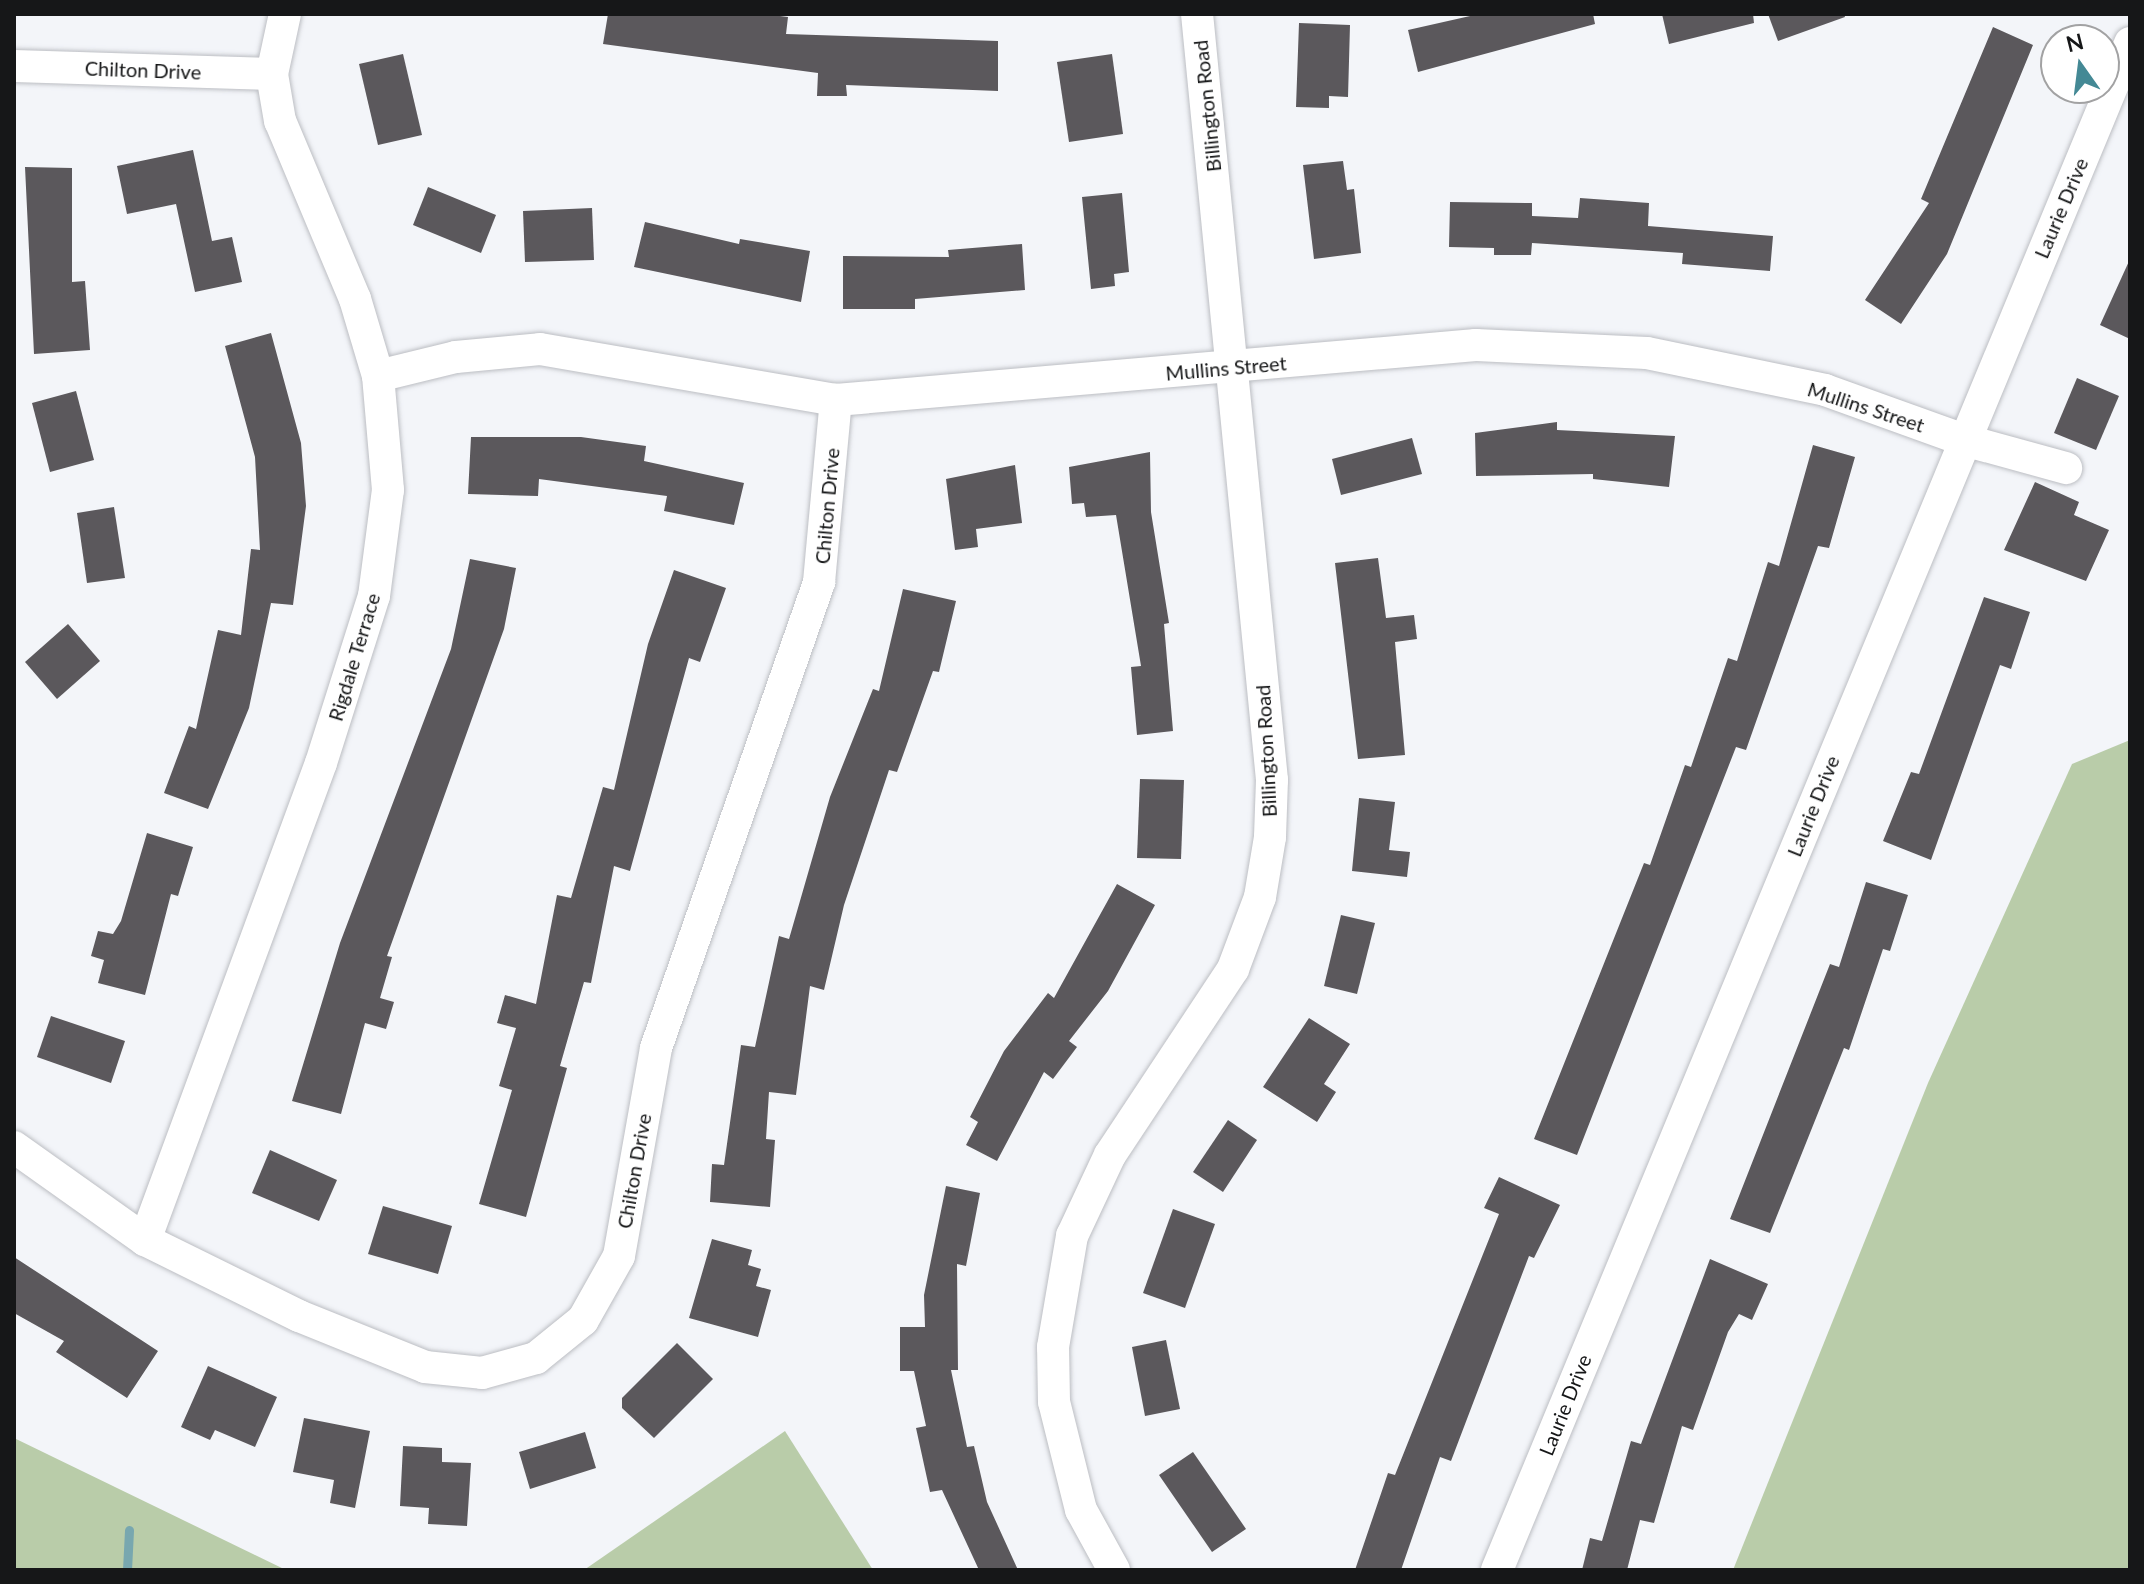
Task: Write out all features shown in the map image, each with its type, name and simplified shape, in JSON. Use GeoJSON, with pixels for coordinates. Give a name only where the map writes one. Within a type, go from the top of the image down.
{"type":"FeatureCollection","features":[{"type":"Feature","properties":{"kind":"street","name":"Rigdale Terrace"},"geometry":{"type":"LineString","coordinates":[[145,1240],[321,763],[374,596],[388,490],[378,376],[355,299],[280,121],[272,74],[285,14]]}},
{"type":"Feature","properties":{"kind":"street","name":"Billington Road"},"geometry":{"type":"LineString","coordinates":[[1114,1570],[1081,1510],[1054,1402],[1053,1347],[1072,1236],[1110,1155],[1233,969],[1260,897],[1270,837],[1272,780],[1197,14]]}},
{"type":"Feature","properties":{"kind":"street","name":"Laurie Drive"},"geometry":{"type":"LineString","coordinates":[[1497,1570],[2130,43]]}},
{"type":"Feature","properties":{"kind":"street","name":"Chilton Drive"},"geometry":{"type":"LineString","coordinates":[[14,66],[272,74]]}},
{"type":"Feature","properties":{"kind":"street","name":"Mullins Street"},"geometry":{"type":"LineString","coordinates":[[378,376],[456,357],[540,349],[836,400],[1476,345],[1647,353],[1825,390],[1964,440],[2066,468]]}},
{"type":"Feature","properties":{"kind":"street","name":"Chilton Drive"},"geometry":{"type":"LineString","coordinates":[[14,1147],[145,1240],[299,1316],[425,1367],[482,1373],[536,1358],[583,1320],[619,1256],[656,1048],[819,582],[836,400]]}},
{"type":"Feature","properties":{"kind":"green space"},"geometry":{"type":"Polygon","coordinates":[[[2130,740],[2130,1570],[1733,1570],[1928,1083],[2072,764],[2130,740]]]}},
{"type":"Feature","properties":{"kind":"green space"},"geometry":{"type":"Polygon","coordinates":[[[785,1431],[873,1570],[584,1570],[785,1431]]]}},
{"type":"Feature","properties":{"kind":"green space"},"geometry":{"type":"Polygon","coordinates":[[[14,1438],[286,1570],[14,1570],[14,1438]]]}},
{"type":"Feature","properties":{"kind":"building"},"geometry":{"type":"Polygon","coordinates":[[[608,14],[764,14],[788,17],[786,34],[998,41],[998,91],[846,85],[847,96],[817,96],[818,73],[603,44],[608,14]]]}},
{"type":"Feature","properties":{"kind":"building"},"geometry":{"type":"Polygon","coordinates":[[[1479,14],[1593,14],[1595,24],[1418,72],[1408,30],[1479,14]]]}},
{"type":"Feature","properties":{"kind":"building"},"geometry":{"type":"Polygon","coordinates":[[[1662,14],[1753,14],[1754,23],[1669,44],[1662,14]]]}},
{"type":"Feature","properties":{"kind":"building"},"geometry":{"type":"Polygon","coordinates":[[[1768,14],[1844,14],[1845,17],[1778,41],[1768,14]]]}},
{"type":"Feature","properties":{"kind":"building"},"geometry":{"type":"Polygon","coordinates":[[[1299,23],[1350,25],[1348,97],[1329,96],[1329,108],[1296,107],[1299,23]]]}},
{"type":"Feature","properties":{"kind":"building"},"geometry":{"type":"Polygon","coordinates":[[[1993,27],[2033,45],[1947,254],[1901,324],[1865,300],[1929,203],[1921,199],[1993,27]]]}},
{"type":"Feature","properties":{"kind":"building"},"geometry":{"type":"Polygon","coordinates":[[[403,54],[422,135],[378,145],[359,64],[403,54]]]}},
{"type":"Feature","properties":{"kind":"building"},"geometry":{"type":"Polygon","coordinates":[[[1112,54],[1123,134],[1069,142],[1057,62],[1112,54]]]}},
{"type":"Feature","properties":{"kind":"building"},"geometry":{"type":"Polygon","coordinates":[[[193,150],[212,241],[232,237],[242,282],[195,292],[176,204],[127,214],[117,166],[193,150]]]}},
{"type":"Feature","properties":{"kind":"building"},"geometry":{"type":"Polygon","coordinates":[[[1343,161],[1347,190],[1354,189],[1361,253],[1314,259],[1303,165],[1343,161]]]}},
{"type":"Feature","properties":{"kind":"building"},"geometry":{"type":"Polygon","coordinates":[[[25,167],[72,168],[72,282],[85,281],[90,350],[34,354],[25,167]]]}},
{"type":"Feature","properties":{"kind":"building"},"geometry":{"type":"Polygon","coordinates":[[[428,187],[496,215],[481,253],[413,225],[428,187]]]}},
{"type":"Feature","properties":{"kind":"building"},"geometry":{"type":"Polygon","coordinates":[[[1122,193],[1129,272],[1114,274],[1115,286],[1091,289],[1082,197],[1122,193]]]}},
{"type":"Feature","properties":{"kind":"building"},"geometry":{"type":"Polygon","coordinates":[[[1580,198],[1649,203],[1648,226],[1773,236],[1770,271],[1682,264],[1683,253],[1532,243],[1531,255],[1494,255],[1494,248],[1449,247],[1450,202],[1532,203],[1532,216],[1578,218],[1580,198]]]}},
{"type":"Feature","properties":{"kind":"building"},"geometry":{"type":"Polygon","coordinates":[[[592,208],[594,260],[525,262],[523,211],[592,208]]]}},
{"type":"Feature","properties":{"kind":"building"},"geometry":{"type":"Polygon","coordinates":[[[645,222],[739,244],[740,239],[810,251],[801,302],[634,267],[645,222]]]}},
{"type":"Feature","properties":{"kind":"building"},"geometry":{"type":"Polygon","coordinates":[[[1022,244],[1025,290],[915,299],[915,309],[843,309],[843,256],[949,257],[948,250],[1022,244]]]}},
{"type":"Feature","properties":{"kind":"building"},"geometry":{"type":"Polygon","coordinates":[[[2130,259],[2130,339],[2100,325],[2130,259]]]}},
{"type":"Feature","properties":{"kind":"building"},"geometry":{"type":"Polygon","coordinates":[[[271,333],[301,443],[306,506],[293,605],[271,603],[249,708],[208,809],[164,793],[189,726],[196,729],[218,630],[241,635],[251,549],[260,550],[255,457],[225,346],[271,333]]]}},
{"type":"Feature","properties":{"kind":"building"},"geometry":{"type":"Polygon","coordinates":[[[2077,378],[2119,396],[2096,450],[2054,433],[2077,378]]]}},
{"type":"Feature","properties":{"kind":"building"},"geometry":{"type":"Polygon","coordinates":[[[76,391],[94,460],[50,472],[32,403],[76,391]]]}},
{"type":"Feature","properties":{"kind":"building"},"geometry":{"type":"Polygon","coordinates":[[[1557,422],[1557,430],[1675,436],[1669,487],[1593,479],[1593,474],[1476,476],[1475,433],[1557,422]]]}},
{"type":"Feature","properties":{"kind":"building"},"geometry":{"type":"Polygon","coordinates":[[[471,437],[581,437],[646,446],[644,461],[744,483],[734,525],[664,511],[667,496],[539,479],[538,496],[468,494],[471,437]]]}},
{"type":"Feature","properties":{"kind":"building"},"geometry":{"type":"Polygon","coordinates":[[[1412,438],[1422,474],[1341,495],[1332,459],[1412,438]]]}},
{"type":"Feature","properties":{"kind":"building"},"geometry":{"type":"Polygon","coordinates":[[[1813,445],[1855,457],[1829,548],[1818,546],[1746,750],[1736,747],[1577,1155],[1534,1139],[1644,863],[1650,865],[1685,765],[1691,767],[1728,658],[1737,661],[1768,562],[1779,566],[1813,445]]]}},
{"type":"Feature","properties":{"kind":"building"},"geometry":{"type":"Polygon","coordinates":[[[1150,452],[1151,512],[1169,623],[1164,624],[1173,731],[1137,735],[1131,667],[1141,666],[1116,515],[1086,517],[1084,503],[1072,504],[1069,467],[1150,452]]]}},
{"type":"Feature","properties":{"kind":"building"},"geometry":{"type":"Polygon","coordinates":[[[1015,465],[1022,523],[976,529],[978,547],[955,550],[946,479],[1015,465]]]}},
{"type":"Feature","properties":{"kind":"building"},"geometry":{"type":"Polygon","coordinates":[[[2035,482],[2079,502],[2074,515],[2109,530],[2086,581],[2004,550],[2035,482]]]}},
{"type":"Feature","properties":{"kind":"building"},"geometry":{"type":"Polygon","coordinates":[[[114,507],[125,578],[87,583],[77,513],[114,507]]]}},
{"type":"Feature","properties":{"kind":"building"},"geometry":{"type":"Polygon","coordinates":[[[1378,558],[1386,618],[1414,615],[1417,639],[1395,642],[1405,755],[1358,759],[1335,563],[1378,558]]]}},
{"type":"Feature","properties":{"kind":"building"},"geometry":{"type":"Polygon","coordinates":[[[470,559],[516,568],[504,629],[387,956],[392,957],[380,998],[394,1002],[386,1029],[365,1023],[341,1114],[292,1101],[340,943],[451,649],[470,559]]]}},
{"type":"Feature","properties":{"kind":"building"},"geometry":{"type":"Polygon","coordinates":[[[674,570],[726,588],[700,662],[689,658],[630,871],[614,866],[591,983],[584,982],[560,1066],[567,1068],[526,1217],[479,1204],[512,1090],[499,1086],[516,1028],[497,1023],[505,995],[536,1004],[557,895],[571,898],[603,787],[614,790],[648,644],[674,570]]]}},
{"type":"Feature","properties":{"kind":"building"},"geometry":{"type":"Polygon","coordinates":[[[903,589],[956,601],[939,672],[933,671],[897,772],[889,770],[844,905],[824,990],[810,986],[796,1095],[769,1092],[766,1139],[775,1140],[770,1207],[710,1202],[712,1164],[724,1165],[741,1045],[755,1047],[779,936],[789,939],[830,797],[873,689],[879,691],[903,589]]]}},
{"type":"Feature","properties":{"kind":"building"},"geometry":{"type":"Polygon","coordinates":[[[1984,597],[2030,612],[2011,669],[2000,665],[1931,860],[1883,841],[1911,772],[1919,774],[1984,597]]]}},
{"type":"Feature","properties":{"kind":"building"},"geometry":{"type":"Polygon","coordinates":[[[68,624],[100,661],[57,699],[25,662],[68,624]]]}},
{"type":"Feature","properties":{"kind":"building"},"geometry":{"type":"Polygon","coordinates":[[[1140,779],[1184,780],[1181,859],[1137,858],[1140,779]]]}},
{"type":"Feature","properties":{"kind":"building"},"geometry":{"type":"Polygon","coordinates":[[[1359,798],[1395,802],[1389,850],[1410,852],[1407,877],[1352,871],[1359,798]]]}},
{"type":"Feature","properties":{"kind":"building"},"geometry":{"type":"Polygon","coordinates":[[[147,833],[193,847],[178,896],[171,894],[145,995],[98,983],[104,960],[91,956],[98,931],[113,934],[121,921],[147,833]]]}},
{"type":"Feature","properties":{"kind":"building"},"geometry":{"type":"Polygon","coordinates":[[[1866,882],[1908,895],[1890,951],[1883,949],[1849,1050],[1844,1048],[1770,1233],[1730,1219],[1830,964],[1839,967],[1866,882]]]}},
{"type":"Feature","properties":{"kind":"building"},"geometry":{"type":"Polygon","coordinates":[[[1117,884],[1155,905],[1108,991],[1069,1041],[1077,1047],[1053,1079],[1044,1072],[997,1161],[966,1145],[978,1122],[970,1117],[1004,1051],[1048,993],[1054,998],[1117,884]]]}},
{"type":"Feature","properties":{"kind":"building"},"geometry":{"type":"Polygon","coordinates":[[[1341,915],[1375,923],[1357,994],[1324,986],[1341,915]]]}},
{"type":"Feature","properties":{"kind":"building"},"geometry":{"type":"Polygon","coordinates":[[[51,1016],[125,1041],[111,1083],[37,1057],[51,1016]]]}},
{"type":"Feature","properties":{"kind":"building"},"geometry":{"type":"Polygon","coordinates":[[[1309,1018],[1350,1044],[1324,1084],[1336,1092],[1317,1122],[1263,1087],[1309,1018]]]}},
{"type":"Feature","properties":{"kind":"building"},"geometry":{"type":"Polygon","coordinates":[[[1228,1120],[1257,1140],[1223,1192],[1193,1172],[1228,1120]]]}},
{"type":"Feature","properties":{"kind":"building"},"geometry":{"type":"Polygon","coordinates":[[[270,1150],[337,1180],[319,1221],[252,1193],[270,1150]]]}},
{"type":"Feature","properties":{"kind":"building"},"geometry":{"type":"Polygon","coordinates":[[[1499,1177],[1560,1205],[1534,1258],[1529,1256],[1451,1461],[1440,1457],[1401,1570],[1355,1570],[1388,1473],[1395,1475],[1499,1214],[1484,1208],[1499,1177]]]}},
{"type":"Feature","properties":{"kind":"building"},"geometry":{"type":"Polygon","coordinates":[[[946,1186],[980,1193],[966,1266],[957,1264],[958,1370],[951,1370],[967,1447],[974,1446],[987,1502],[1018,1570],[979,1570],[942,1490],[930,1492],[916,1428],[926,1426],[914,1371],[900,1371],[900,1327],[925,1327],[924,1295],[946,1186]]]}},
{"type":"Feature","properties":{"kind":"building"},"geometry":{"type":"Polygon","coordinates":[[[383,1206],[452,1226],[438,1274],[368,1254],[383,1206]]]}},
{"type":"Feature","properties":{"kind":"building"},"geometry":{"type":"Polygon","coordinates":[[[1173,1209],[1215,1224],[1185,1308],[1143,1293],[1173,1209]]]}},
{"type":"Feature","properties":{"kind":"building"},"geometry":{"type":"Polygon","coordinates":[[[712,1239],[752,1250],[748,1265],[761,1269],[756,1286],[771,1290],[758,1337],[689,1318],[712,1239]]]}},
{"type":"Feature","properties":{"kind":"building"},"geometry":{"type":"Polygon","coordinates":[[[14,1257],[158,1351],[127,1398],[56,1352],[64,1341],[14,1313],[14,1257]]]}},
{"type":"Feature","properties":{"kind":"building"},"geometry":{"type":"Polygon","coordinates":[[[1710,1259],[1768,1284],[1752,1320],[1739,1314],[1728,1332],[1693,1430],[1682,1426],[1654,1523],[1640,1520],[1627,1570],[1582,1570],[1590,1538],[1602,1541],[1631,1441],[1641,1444],[1710,1259]]]}},
{"type":"Feature","properties":{"kind":"building"},"geometry":{"type":"Polygon","coordinates":[[[1166,1340],[1180,1409],[1145,1416],[1132,1347],[1166,1340]]]}},
{"type":"Feature","properties":{"kind":"building"},"geometry":{"type":"Polygon","coordinates":[[[677,1343],[713,1379],[654,1438],[622,1408],[622,1398],[677,1343]]]}},
{"type":"Feature","properties":{"kind":"building"},"geometry":{"type":"Polygon","coordinates":[[[208,1366],[277,1397],[255,1447],[215,1430],[210,1440],[181,1427],[208,1366]]]}},
{"type":"Feature","properties":{"kind":"building"},"geometry":{"type":"Polygon","coordinates":[[[304,1418],[370,1431],[355,1508],[330,1503],[334,1480],[293,1472],[304,1418]]]}},
{"type":"Feature","properties":{"kind":"building"},"geometry":{"type":"Polygon","coordinates":[[[585,1432],[596,1468],[530,1489],[519,1452],[585,1432]]]}},
{"type":"Feature","properties":{"kind":"building"},"geometry":{"type":"Polygon","coordinates":[[[403,1446],[442,1448],[442,1462],[471,1463],[467,1526],[428,1524],[429,1508],[400,1506],[403,1446]]]}},
{"type":"Feature","properties":{"kind":"building"},"geometry":{"type":"Polygon","coordinates":[[[1193,1452],[1246,1529],[1212,1552],[1159,1475],[1193,1452]]]}},
{"type":"Feature","properties":{"kind":"waterway"},"geometry":{"type":"LineString","coordinates":[[127,1570],[129,1530]]}}]}
